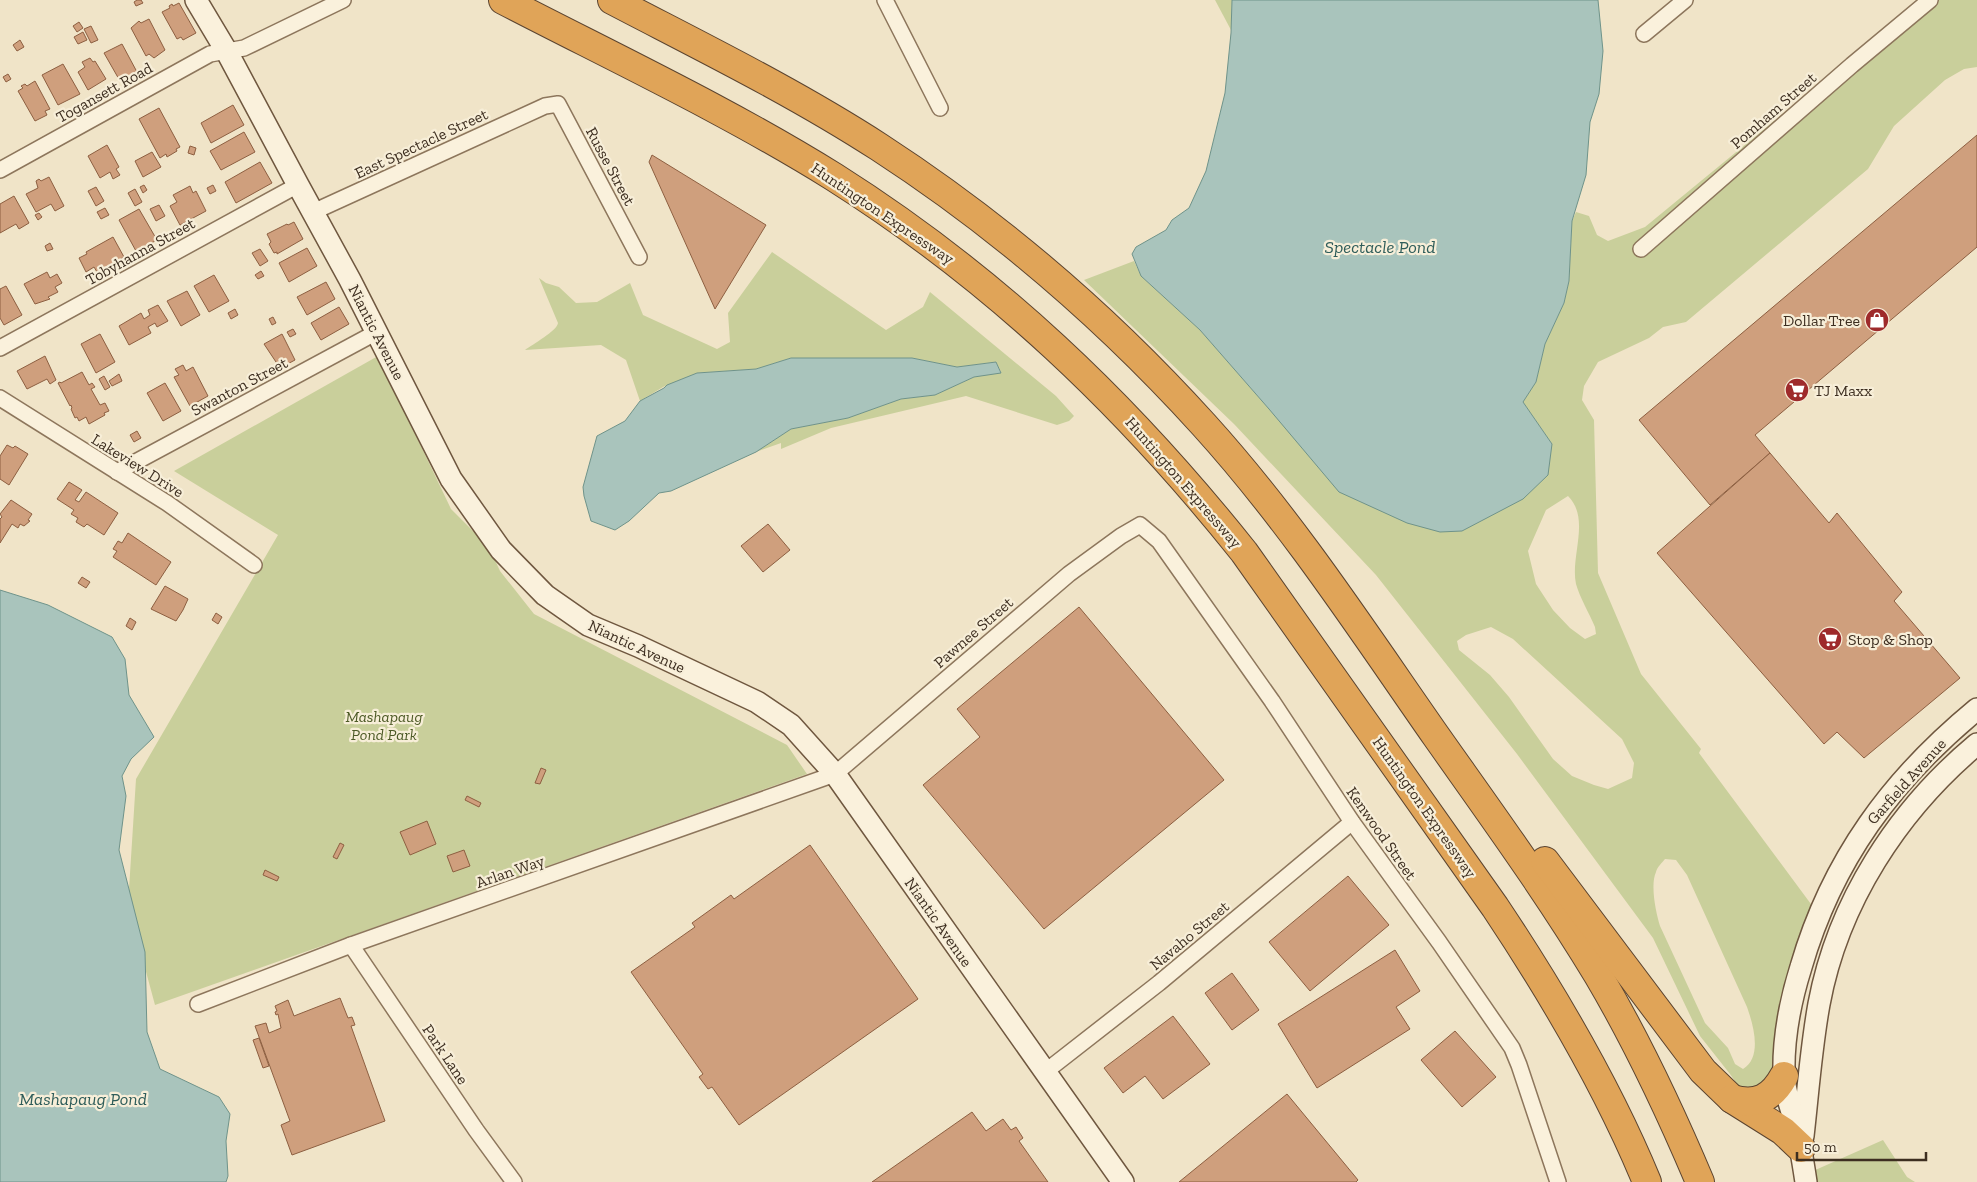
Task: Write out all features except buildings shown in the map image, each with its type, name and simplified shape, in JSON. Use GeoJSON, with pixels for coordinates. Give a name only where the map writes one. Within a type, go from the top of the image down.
{"type":"FeatureCollection","features":[{"type":"Feature","properties":{"kind":"highway","name":"Huntington Expressway"},"geometry":{"type":"LineString","coordinates":[[502,0],[781,146],[884,211],[936,247],[1006,303],[1122,411],[1205,503],[1244,552],[1495,906],[1529,957],[1574,1034],[1619,1120],[1646,1182]]}},
{"type":"Feature","properties":{"kind":"highway"},"geometry":{"type":"LineString","coordinates":[[612,0],[768,81],[877,146],[978,217],[1074,296],[1165,384],[1248,476],[1324,576],[1537,880],[1600,978],[1656,1083],[1700,1182]]}},
{"type":"Feature","properties":{"kind":"highway"},"geometry":{"type":"LineString","coordinates":[[1413,703],[1482,780],[1513,819],[1693,1058],[1713,1081],[1732,1100],[1783,1131],[1801,1148]]}},
{"type":"Feature","properties":{"kind":"highway"},"geometry":{"type":"LineString","coordinates":[[1732,1100],[1750,1102],[1766,1097],[1778,1088],[1784,1076]]}},
{"type":"Feature","properties":{"kind":"street","name":"Niantic Avenue"},"geometry":{"type":"LineString","coordinates":[[196,0],[227,52],[377,332],[451,479],[501,550],[545,595],[588,625],[638,646],[757,702],[791,725],[835,774],[1124,1182]]}},
{"type":"Feature","properties":{"kind":"street","name":"Togansett Road"},"geometry":{"type":"LineString","coordinates":[[0,170],[210,54],[244,48],[342,0]]}},
{"type":"Feature","properties":{"kind":"street"},"geometry":{"type":"LineString","coordinates":[[885,0],[940,108]]}},
{"type":"Feature","properties":{"kind":"street"},"geometry":{"type":"LineString","coordinates":[[1644,34],[1686,0]]}},
{"type":"Feature","properties":{"kind":"street","name":"Pomham Street"},"geometry":{"type":"LineString","coordinates":[[1640,249],[1852,64],[1930,0]]}},
{"type":"Feature","properties":{"kind":"street","name":"Russe Street"},"geometry":{"type":"LineString","coordinates":[[545,106],[558,104],[639,257]]}},
{"type":"Feature","properties":{"kind":"street","name":"East Spectacle Street"},"geometry":{"type":"LineString","coordinates":[[313,212],[545,106]]}},
{"type":"Feature","properties":{"kind":"street","name":"Tobyhanna Street"},"geometry":{"type":"LineString","coordinates":[[0,348],[298,185]]}},
{"type":"Feature","properties":{"kind":"street","name":"Swanton Street"},"geometry":{"type":"LineString","coordinates":[[117,472],[377,332]]}},
{"type":"Feature","properties":{"kind":"street","name":"Lakeview Drive"},"geometry":{"type":"LineString","coordinates":[[0,398],[167,503],[254,565]]}},
{"type":"Feature","properties":{"kind":"street","name":"Pawnee Street"},"geometry":{"type":"LineString","coordinates":[[835,774],[1069,574],[1140,525]]}},
{"type":"Feature","properties":{"kind":"street","name":"Kenwood Street"},"geometry":{"type":"LineString","coordinates":[[1140,525],[1159,541],[1272,701],[1352,822],[1439,942],[1512,1048],[1558,1182]]}},
{"type":"Feature","properties":{"kind":"street","name":"Garfield Avenue"},"geometry":{"type":"LineString","coordinates":[[1806,1182],[1801,1148],[1784,1076],[1788,1021],[1795,985],[1814,926],[1843,863],[1874,816],[1902,781],[1933,748],[1977,710]]}},
{"type":"Feature","properties":{"kind":"street","name":"Garfield Avenue"},"geometry":{"type":"LineString","coordinates":[[1801,1148],[1819,1003],[1833,950],[1846,920],[1877,858],[1901,824],[1936,782],[1977,744]]}},
{"type":"Feature","properties":{"kind":"street","name":"Arlan Way"},"geometry":{"type":"LineString","coordinates":[[198,1004],[351,945],[835,774]]}},
{"type":"Feature","properties":{"kind":"street","name":"Navaho Street"},"geometry":{"type":"LineString","coordinates":[[1045,1072],[1158,983],[1352,822]]}},
{"type":"Feature","properties":{"kind":"street","name":"Park Lane"},"geometry":{"type":"LineString","coordinates":[[351,945],[476,1130],[514,1182]]}},
{"type":"Feature","properties":{"kind":"green space"},"geometry":{"type":"Polygon","coordinates":[[[1215,0],[1232,0],[1231,30],[1215,0]]]}},
{"type":"Feature","properties":{"kind":"green space"},"geometry":{"type":"Polygon","coordinates":[[[1921,0],[1977,0],[1977,67],[1964,69],[1945,80],[1894,126],[1868,169],[1686,322],[1663,327],[1649,338],[1598,362],[1584,386],[1582,400],[1594,420],[1598,573],[1641,674],[1701,749],[1699,753],[1822,919],[1788,1062],[1750,1103],[1700,1036],[1653,938],[1517,754],[1376,575],[1234,424],[1084,280],[1134,261],[1141,276],[1200,330],[1269,409],[1552,444],[1523,402],[1536,382],[1545,344],[1564,303],[1569,281],[1572,221],[1576,212],[1589,216],[1597,235],[1608,241],[1645,227],[1921,0]],[[1568,496],[1546,510],[1528,551],[1536,584],[1553,610],[1570,628],[1585,639],[1596,634],[1595,627],[1576,584],[1575,562],[1579,527],[1578,516],[1575,505],[1568,496]],[[1491,627],[1466,635],[1457,641],[1459,650],[1490,675],[1509,697],[1553,759],[1572,776],[1608,789],[1632,778],[1634,763],[1622,739],[1513,639],[1491,627]],[[1665,859],[1658,867],[1654,878],[1654,891],[1655,907],[1660,926],[1705,1023],[1728,1048],[1735,1064],[1743,1069],[1749,1064],[1755,1049],[1754,1031],[1747,1007],[1687,875],[1676,860],[1665,859]]]}},
{"type":"Feature","properties":{"kind":"green space"},"geometry":{"type":"Polygon","coordinates":[[[772,252],[886,330],[923,307],[930,292],[1056,396],[1074,416],[1069,421],[1057,425],[966,396],[831,428],[781,449],[781,443],[756,452],[791,429],[848,418],[901,399],[935,395],[974,377],[1001,372],[996,362],[957,367],[912,358],[791,358],[756,369],[697,373],[663,387],[640,401],[626,360],[601,345],[525,350],[549,333],[558,323],[539,278],[546,283],[559,287],[576,303],[597,302],[630,283],[643,315],[717,349],[730,342],[728,313],[772,252]]]}},
{"type":"Feature","properties":{"kind":"green space","name":"Mashapaug Pond Park"},"geometry":{"type":"Polygon","coordinates":[[[378,356],[451,509],[489,547],[500,571],[534,614],[787,745],[807,774],[155,1005],[128,905],[136,779],[278,535],[174,471],[378,356]]]}},
{"type":"Feature","properties":{"kind":"green space"},"geometry":{"type":"Polygon","coordinates":[[[1883,1140],[1907,1177],[1915,1182],[1795,1182],[1795,1179],[1883,1140]]]}},
{"type":"Feature","properties":{"kind":"water","name":"Spectacle Pond"},"geometry":{"type":"Polygon","coordinates":[[[1232,0],[1598,0],[1603,51],[1599,94],[1590,122],[1586,175],[1572,221],[1569,281],[1564,303],[1545,344],[1536,382],[1523,402],[1552,444],[1548,475],[1523,499],[1462,531],[1440,532],[1407,523],[1339,492],[1200,330],[1141,276],[1132,254],[1136,247],[1166,230],[1172,220],[1189,208],[1206,171],[1225,93],[1232,0]]]}},
{"type":"Feature","properties":{"kind":"water"},"geometry":{"type":"Polygon","coordinates":[[[791,358],[912,358],[957,367],[996,362],[1001,373],[974,377],[935,395],[901,399],[848,418],[791,429],[756,452],[671,491],[659,493],[629,521],[615,530],[591,521],[583,487],[597,436],[625,421],[640,401],[667,385],[697,373],[756,369],[791,358]]]}},
{"type":"Feature","properties":{"kind":"water","name":"Mashapaug Pond"},"geometry":{"type":"Polygon","coordinates":[[[0,590],[48,605],[112,637],[125,659],[129,695],[154,737],[131,759],[122,776],[126,796],[119,850],[145,952],[147,1032],[160,1069],[219,1097],[230,1114],[226,1141],[228,1176],[226,1182],[0,1182],[0,590]]]}},
{"type":"Feature","properties":{"kind":"place","name":"Dollar Tree"},"geometry":{"type":"Point","coordinates":[1877,320]}},
{"type":"Feature","properties":{"kind":"place","name":"TJ Maxx"},"geometry":{"type":"Point","coordinates":[1797,390]}},
{"type":"Feature","properties":{"kind":"place","name":"Stop & Shop"},"geometry":{"type":"Point","coordinates":[1830,639]}}]}
